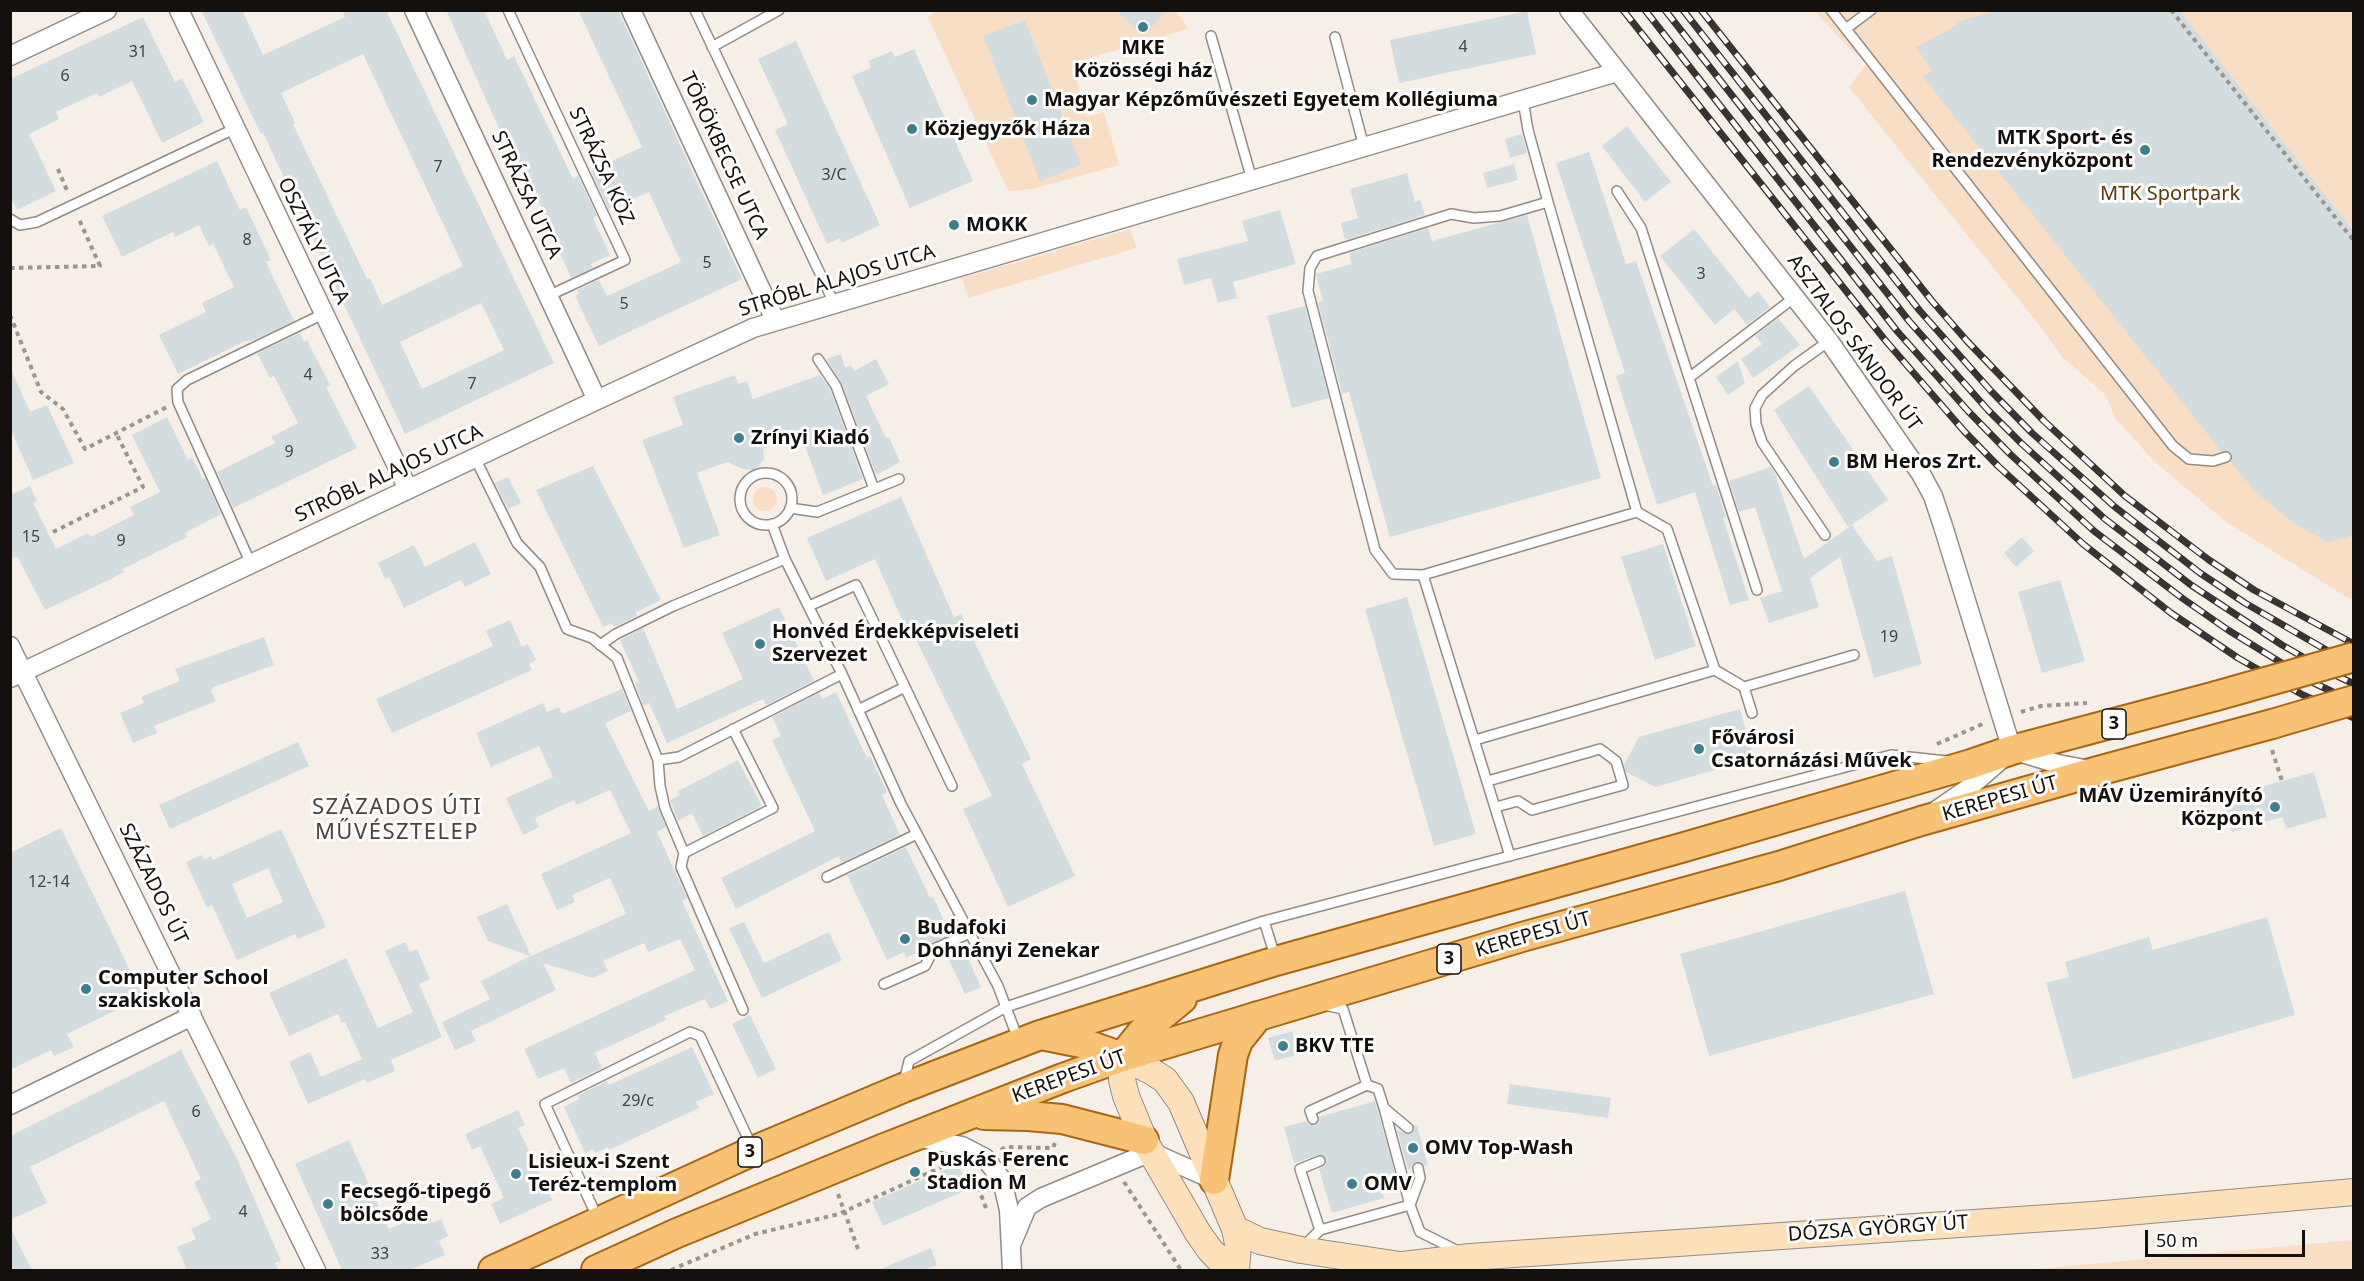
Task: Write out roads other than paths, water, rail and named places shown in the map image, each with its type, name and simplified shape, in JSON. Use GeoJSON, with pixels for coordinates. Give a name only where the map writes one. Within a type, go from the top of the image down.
{"type":"FeatureCollection","features":[{"type":"Feature","properties":{"kind":"main road","name":"3"},"geometry":{"type":"LineString","coordinates":[[493,1270],[753,1150],[1029,1039],[1276,961],[1485,904],[1971,764],[2012,750],[2354,657]]}},
{"type":"Feature","properties":{"kind":"main road","name":"KEREPESI ÚT"},"geometry":{"type":"LineString","coordinates":[[596,1270],[677,1233],[914,1137],[1063,1077],[1122,1057],[1522,937],[1779,866],[2098,771],[2272,737],[2354,700]]}},
{"type":"Feature","properties":{"kind":"main road"},"geometry":{"type":"LineString","coordinates":[[1201,985],[1164,1011],[1142,1032],[1122,1057],[1122,1080],[1126,1096],[1148,1146],[1198,1233],[1229,1270]]}},
{"type":"Feature","properties":{"kind":"main road"},"geometry":{"type":"LineString","coordinates":[[1214,1180],[1233,1055],[1238,1041],[1258,1016]]}},
{"type":"Feature","properties":{"kind":"main road"},"geometry":{"type":"LineString","coordinates":[[1029,1039],[1086,1044],[1122,1057],[1165,1080],[1181,1102],[1235,1229],[1238,1244],[1236,1270]]}},
{"type":"Feature","properties":{"kind":"main road"},"geometry":{"type":"LineString","coordinates":[[970,1115],[1062,1119],[1148,1146]]}},
{"type":"Feature","properties":{"kind":"main road","name":"DÓZSA GYÖRGY ÚT"},"geometry":{"type":"LineString","coordinates":[[1235,1229],[1260,1241],[1392,1268],[1470,1257],[2093,1215],[2354,1192]]}},
{"type":"Feature","properties":{"kind":"street"},"geometry":{"type":"LineString","coordinates":[[10,56],[107,10]]}},
{"type":"Feature","properties":{"kind":"street","name":"OSZTÁLY UTCA"},"geometry":{"type":"LineString","coordinates":[[179,10],[408,489]]}},
{"type":"Feature","properties":{"kind":"street","name":"STRÁZSA UTCA"},"geometry":{"type":"LineString","coordinates":[[414,10],[597,400]]}},
{"type":"Feature","properties":{"kind":"street","name":"TÖRÖKBECSE UTCA"},"geometry":{"type":"LineString","coordinates":[[631,10],[776,320]]}},
{"type":"Feature","properties":{"kind":"street","name":"ASZTALOS SÁNDOR ÚT"},"geometry":{"type":"LineString","coordinates":[[1569,10],[1829,341],[1921,474],[1933,496],[2012,750]]}},
{"type":"Feature","properties":{"kind":"street","name":"STRÓBL ALAJOS UTCA"},"geometry":{"type":"LineString","coordinates":[[17,675],[753,328],[1617,72]]}},
{"type":"Feature","properties":{"kind":"street","name":"SZÁZADOS ÚT"},"geometry":{"type":"LineString","coordinates":[[10,646],[17,675],[192,1016],[316,1270]]}},
{"type":"Feature","properties":{"kind":"street"},"geometry":{"type":"LineString","coordinates":[[1921,822],[1966,790],[2012,750],[2058,764],[2098,771]]}},
{"type":"Feature","properties":{"kind":"street"},"geometry":{"type":"LineString","coordinates":[[10,1105],[192,1016]]}},
{"type":"Feature","properties":{"kind":"street"},"geometry":{"type":"LineString","coordinates":[[914,1137],[963,1146],[985,1158],[1002,1180],[1009,1210],[1012,1270]]}},
{"type":"Feature","properties":{"kind":"street"},"geometry":{"type":"LineString","coordinates":[[1011,1245],[1027,1207],[1041,1198],[1116,1168],[1148,1146],[1214,1180]]}},
{"type":"Feature","properties":{"kind":"lane","name":"STRÁZSA KÖZ"},"geometry":{"type":"LineString","coordinates":[[508,10],[625,260],[548,296]]}},
{"type":"Feature","properties":{"kind":"lane"},"geometry":{"type":"LineString","coordinates":[[694,10],[834,303]]}},
{"type":"Feature","properties":{"kind":"lane"},"geometry":{"type":"LineString","coordinates":[[712,47],[779,10]]}},
{"type":"Feature","properties":{"kind":"lane"},"geometry":{"type":"LineString","coordinates":[[1831,10],[2173,446],[2189,459],[2213,461],[2226,457]]}},
{"type":"Feature","properties":{"kind":"lane"},"geometry":{"type":"LineString","coordinates":[[1847,28],[1871,10]]}},
{"type":"Feature","properties":{"kind":"lane"},"geometry":{"type":"LineString","coordinates":[[1211,36],[1252,180]]}},
{"type":"Feature","properties":{"kind":"lane"},"geometry":{"type":"LineString","coordinates":[[1335,37],[1364,147]]}},
{"type":"Feature","properties":{"kind":"lane"},"geometry":{"type":"LineString","coordinates":[[1522,100],[1528,130],[1636,512]]}},
{"type":"Feature","properties":{"kind":"lane"},"geometry":{"type":"LineString","coordinates":[[10,219],[20,225],[37,222],[234,129]]}},
{"type":"Feature","properties":{"kind":"lane"},"geometry":{"type":"LineString","coordinates":[[1617,191],[1641,228],[1757,590]]}},
{"type":"Feature","properties":{"kind":"lane"},"geometry":{"type":"LineString","coordinates":[[1548,202],[1500,216],[1474,218],[1451,214],[1317,256],[1310,268],[1308,291],[1375,550],[1393,574],[1423,575],[1636,512],[1667,529],[1715,670],[1744,687],[1752,713]]}},
{"type":"Feature","properties":{"kind":"lane"},"geometry":{"type":"LineString","coordinates":[[1690,377],[1795,297]]}},
{"type":"Feature","properties":{"kind":"lane"},"geometry":{"type":"LineString","coordinates":[[251,564],[178,402],[177,389],[188,380],[323,314]]}},
{"type":"Feature","properties":{"kind":"lane"},"geometry":{"type":"LineString","coordinates":[[1825,535],[1762,442],[1756,424],[1755,408],[1762,395],[1794,366],[1829,341]]}},
{"type":"Feature","properties":{"kind":"lane"},"geometry":{"type":"LineString","coordinates":[[818,359],[836,386],[874,489]]}},
{"type":"Feature","properties":{"kind":"lane"},"geometry":{"type":"LineString","coordinates":[[475,458],[517,543],[540,567],[567,629],[592,638],[617,658],[658,760],[665,808],[684,853],[681,867],[743,1010]]}},
{"type":"Feature","properties":{"kind":"lane"},"geometry":{"type":"LineString","coordinates":[[766,473],[778,476],[787,484],[792,495],[790,508],[783,518],[772,524],[759,524],[748,519],[741,508],[740,496],[744,484],[753,476],[766,473]]}},
{"type":"Feature","properties":{"kind":"lane"},"geometry":{"type":"LineString","coordinates":[[790,508],[817,512],[899,479]]}},
{"type":"Feature","properties":{"kind":"lane"},"geometry":{"type":"LineString","coordinates":[[772,524],[785,559],[842,674],[901,804],[998,986],[1006,1007],[1029,1039]]}},
{"type":"Feature","properties":{"kind":"lane"},"geometry":{"type":"LineString","coordinates":[[600,645],[616,634],[673,606],[785,559]]}},
{"type":"Feature","properties":{"kind":"lane"},"geometry":{"type":"LineString","coordinates":[[1423,575],[1510,856]]}},
{"type":"Feature","properties":{"kind":"lane"},"geometry":{"type":"LineString","coordinates":[[809,606],[856,585],[952,786]]}},
{"type":"Feature","properties":{"kind":"lane"},"geometry":{"type":"LineString","coordinates":[[1744,687],[1854,655]]}},
{"type":"Feature","properties":{"kind":"lane"},"geometry":{"type":"LineString","coordinates":[[1475,740],[1715,670]]}},
{"type":"Feature","properties":{"kind":"lane"},"geometry":{"type":"LineString","coordinates":[[658,760],[679,757],[842,674]]}},
{"type":"Feature","properties":{"kind":"lane"},"geometry":{"type":"LineString","coordinates":[[858,710],[905,687]]}},
{"type":"Feature","properties":{"kind":"lane"},"geometry":{"type":"LineString","coordinates":[[684,853],[773,808],[733,729]]}},
{"type":"Feature","properties":{"kind":"lane"},"geometry":{"type":"LineString","coordinates":[[1488,781],[1600,749],[1616,761],[1623,785],[1532,810],[1518,801],[1496,807]]}},
{"type":"Feature","properties":{"kind":"lane"},"geometry":{"type":"LineString","coordinates":[[903,1088],[909,1061],[1006,1007],[1263,921],[1891,755],[1971,764]]}},
{"type":"Feature","properties":{"kind":"lane"},"geometry":{"type":"LineString","coordinates":[[827,877],[917,834]]}},
{"type":"Feature","properties":{"kind":"lane"},"geometry":{"type":"LineString","coordinates":[[1263,921],[1276,961]]}},
{"type":"Feature","properties":{"kind":"lane"},"geometry":{"type":"LineString","coordinates":[[884,984],[925,966],[934,949],[970,933]]}},
{"type":"Feature","properties":{"kind":"lane"},"geometry":{"type":"LineString","coordinates":[[1307,1002],[1343,1009],[1367,1085]]}},
{"type":"Feature","properties":{"kind":"lane"},"geometry":{"type":"LineString","coordinates":[[599,1221],[545,1104],[690,1032],[700,1036],[753,1150]]}},
{"type":"Feature","properties":{"kind":"lane"},"geometry":{"type":"LineString","coordinates":[[1313,1119],[1310,1111],[1367,1085],[1378,1089],[1410,1205],[1420,1232],[1470,1257]]}},
{"type":"Feature","properties":{"kind":"lane"},"geometry":{"type":"LineString","coordinates":[[1384,1108],[1408,1128]]}},
{"type":"Feature","properties":{"kind":"lane"},"geometry":{"type":"LineString","coordinates":[[1320,1161],[1300,1169],[1320,1230]]}},
{"type":"Feature","properties":{"kind":"lane"},"geometry":{"type":"LineString","coordinates":[[1410,1205],[1420,1178],[1418,1168]]}},
{"type":"Feature","properties":{"kind":"lane"},"geometry":{"type":"LineString","coordinates":[[1301,1250],[1320,1230],[1410,1205]]}},
{"type":"Feature","properties":{"kind":"railway"},"geometry":{"type":"LineString","coordinates":[[1623,10],[1885,340],[1964,431],[1998,466],[2083,544],[2171,613],[2238,658],[2303,695],[2354,718]]}},
{"type":"Feature","properties":{"kind":"railway"},"geometry":{"type":"LineString","coordinates":[[1645,10],[1897,331],[1968,411],[2010,454],[2094,531],[2182,598],[2228,630],[2314,683],[2354,702]]}},
{"type":"Feature","properties":{"kind":"railway"},"geometry":{"type":"LineString","coordinates":[[1665,10],[1909,321],[1988,410],[2021,443],[2105,519],[2191,585],[2282,645],[2354,684]]}},
{"type":"Feature","properties":{"kind":"railway"},"geometry":{"type":"LineString","coordinates":[[1683,10],[1920,311],[2032,433],[2115,507],[2200,573],[2245,603],[2354,666]]}},
{"type":"Feature","properties":{"kind":"railway"},"geometry":{"type":"LineString","coordinates":[[1701,10],[1932,301],[2044,421],[2125,496],[2209,560],[2254,590],[2354,644]]}},
{"type":"Feature","properties":{"kind":"place","name":"MKE Közösségi ház"},"geometry":{"type":"Point","coordinates":[1143,27]}},
{"type":"Feature","properties":{"kind":"place","name":"Magyar Képzőművészeti Egyetem Kollégiuma"},"geometry":{"type":"Point","coordinates":[1032,100]}},
{"type":"Feature","properties":{"kind":"place","name":"Közjegyzők Háza"},"geometry":{"type":"Point","coordinates":[912,129]}},
{"type":"Feature","properties":{"kind":"place","name":"MTK Sport- és Rendezvényközpont"},"geometry":{"type":"Point","coordinates":[2145,150]}},
{"type":"Feature","properties":{"kind":"place","name":"MOKK"},"geometry":{"type":"Point","coordinates":[954,225]}},
{"type":"Feature","properties":{"kind":"place","name":"Zrínyi Kiadó"},"geometry":{"type":"Point","coordinates":[739,438]}},
{"type":"Feature","properties":{"kind":"place","name":"BM Heros Zrt."},"geometry":{"type":"Point","coordinates":[1834,462]}},
{"type":"Feature","properties":{"kind":"place","name":"Honvéd Érdekképviseleti Szervezet"},"geometry":{"type":"Point","coordinates":[760,644]}},
{"type":"Feature","properties":{"kind":"place","name":"Fővárosi Csatornázási Művek"},"geometry":{"type":"Point","coordinates":[1699,749]}},
{"type":"Feature","properties":{"kind":"place","name":"MÁV Üzemirányító Központ"},"geometry":{"type":"Point","coordinates":[2275,807]}},
{"type":"Feature","properties":{"kind":"place","name":"Budafoki Dohnányi Zenekar"},"geometry":{"type":"Point","coordinates":[905,939]}},
{"type":"Feature","properties":{"kind":"place","name":"Computer School szakiskola"},"geometry":{"type":"Point","coordinates":[86,989]}},
{"type":"Feature","properties":{"kind":"place","name":"BKV TTE"},"geometry":{"type":"Point","coordinates":[1283,1046]}},
{"type":"Feature","properties":{"kind":"place","name":"OMV Top-Wash"},"geometry":{"type":"Point","coordinates":[1413,1148]}},
{"type":"Feature","properties":{"kind":"place","name":"Puskás Ferenc Stadion M"},"geometry":{"type":"Point","coordinates":[915,1172]}},
{"type":"Feature","properties":{"kind":"place","name":"Lisieux-i Szent Teréz-templom"},"geometry":{"type":"Point","coordinates":[516,1174]}},
{"type":"Feature","properties":{"kind":"place","name":"OMV"},"geometry":{"type":"Point","coordinates":[1352,1184]}},
{"type":"Feature","properties":{"kind":"place","name":"Fecsegő-tipegő bölcsőde"},"geometry":{"type":"Point","coordinates":[328,1204]}},
{"type":"Feature","properties":{"kind":"district","name":"SZÁZADOS ÚTI MŰVÉSZTELEP"},"geometry":{"type":"Point","coordinates":[397,820]}},
{"type":"Feature","properties":{"kind":"park label","name":"MTK Sportpark"},"geometry":{"type":"Point","coordinates":[2170,194]}}]}
